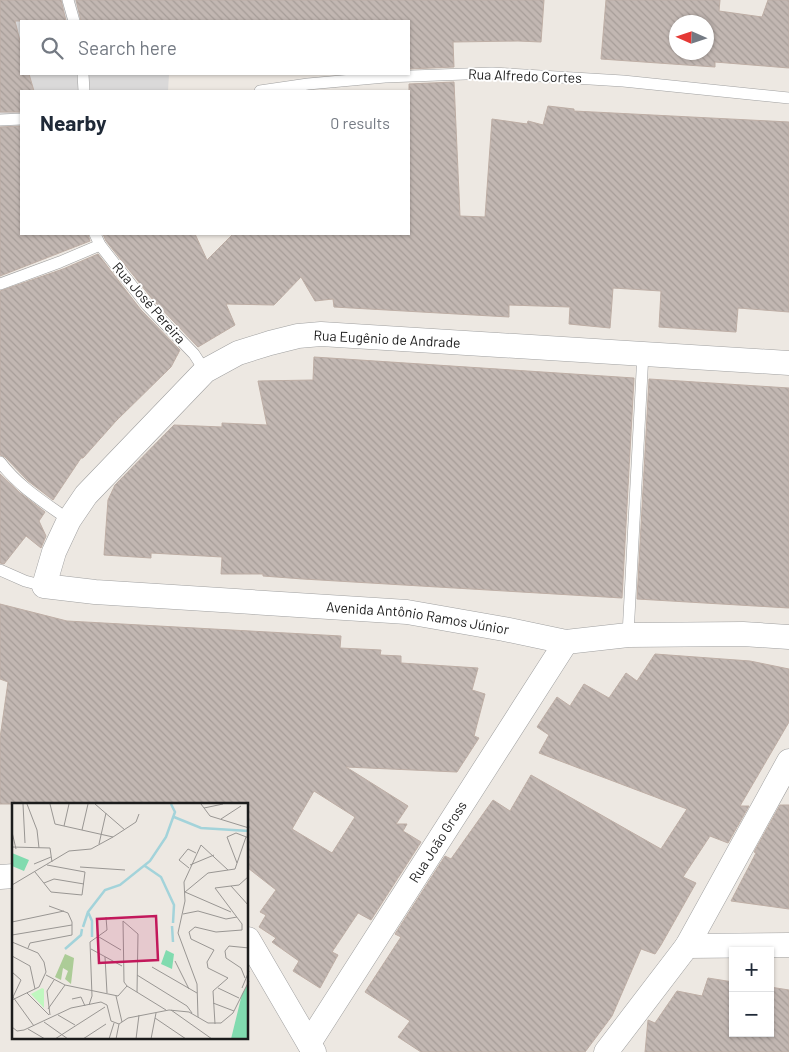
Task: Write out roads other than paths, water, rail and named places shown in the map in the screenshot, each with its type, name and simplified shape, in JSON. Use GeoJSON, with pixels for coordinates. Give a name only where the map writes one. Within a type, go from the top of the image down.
{"type":"FeatureCollection","features":[{"type":"Feature","properties":{"kind":"street","name":"Rua Eugênio de Andrade"},"geometry":{"type":"LineString","coordinates":[[44,586],[54,552],[69,520],[86,495],[205,371],[238,353],[270,343],[298,336],[321,334],[789,363]]}},
{"type":"Feature","properties":{"kind":"street","name":"Avenida Antônio Ramos Júnior"},"geometry":{"type":"LineString","coordinates":[[44,586],[95,592],[407,612],[504,628],[566,642],[628,635],[743,634],[789,637]]}},
{"type":"Feature","properties":{"kind":"street","name":"Rua João Gross"},"geometry":{"type":"LineString","coordinates":[[312,1047],[566,642]]}},
{"type":"Feature","properties":{"kind":"street"},"geometry":{"type":"LineString","coordinates":[[606,1052],[687,946],[789,761]]}},
{"type":"Feature","properties":{"kind":"street"},"geometry":{"type":"LineString","coordinates":[[249,940],[312,1047]]}},
{"type":"Feature","properties":{"kind":"street"},"geometry":{"type":"LineString","coordinates":[[687,946],[789,945]]}},
{"type":"Feature","properties":{"kind":"lane"},"geometry":{"type":"LineString","coordinates":[[68,0],[74,20]]}},
{"type":"Feature","properties":{"kind":"lane","name":"Rua Alfredo Cortes"},"geometry":{"type":"LineString","coordinates":[[267,90],[385,76],[492,73],[623,81],[789,98]]}},
{"type":"Feature","properties":{"kind":"lane"},"geometry":{"type":"LineString","coordinates":[[83,75],[84,90]]}},
{"type":"Feature","properties":{"kind":"lane"},"geometry":{"type":"LineString","coordinates":[[0,120],[20,120]]}},
{"type":"Feature","properties":{"kind":"lane"},"geometry":{"type":"LineString","coordinates":[[0,284],[60,262],[98,239]]}},
{"type":"Feature","properties":{"kind":"lane","name":"Rua José Pereira"},"geometry":{"type":"LineString","coordinates":[[98,239],[158,318],[194,354],[205,371]]}},
{"type":"Feature","properties":{"kind":"lane"},"geometry":{"type":"LineString","coordinates":[[628,635],[643,353]]}},
{"type":"Feature","properties":{"kind":"lane"},"geometry":{"type":"LineString","coordinates":[[0,462],[10,476],[25,489],[69,520]]}},
{"type":"Feature","properties":{"kind":"lane"},"geometry":{"type":"LineString","coordinates":[[0,570],[24,581],[44,586]]}}]}
